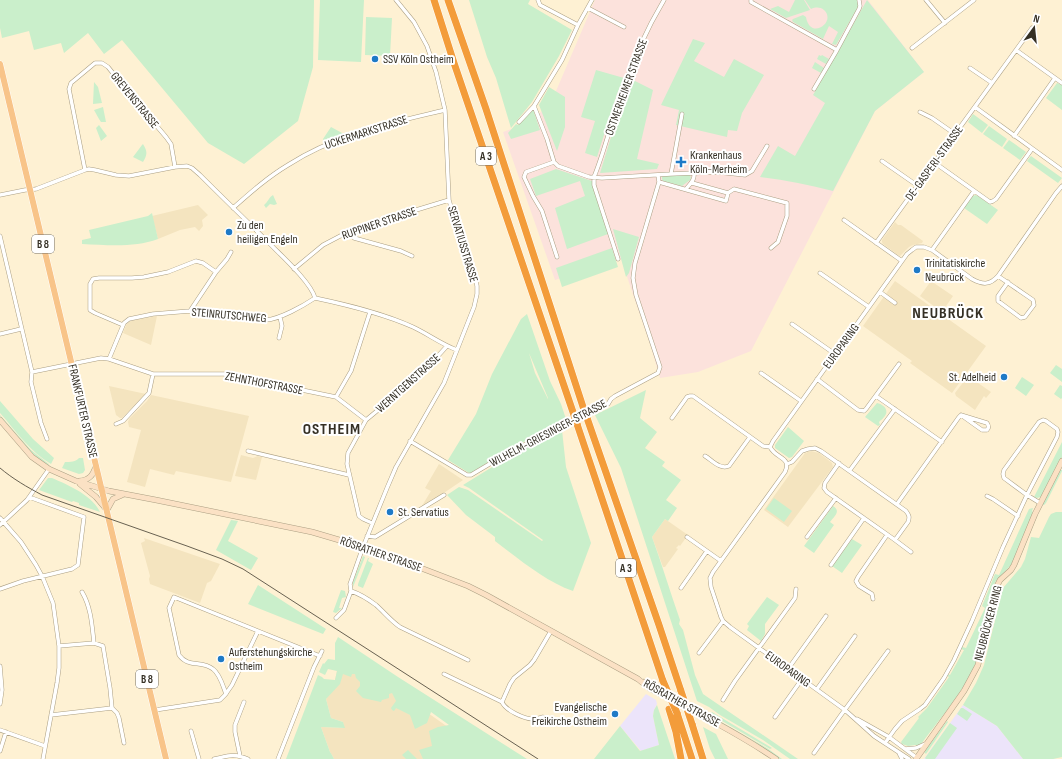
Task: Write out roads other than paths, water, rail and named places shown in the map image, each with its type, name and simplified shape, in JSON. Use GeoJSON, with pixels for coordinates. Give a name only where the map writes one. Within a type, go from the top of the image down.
{"type":"FeatureCollection","features":[{"type":"Feature","properties":{"kind":"highway","name":"A 3"},"geometry":{"type":"LineString","coordinates":[[434,0],[663,681],[677,713],[692,759]]}},
{"type":"Feature","properties":{"kind":"highway","name":"A 3"},"geometry":{"type":"LineString","coordinates":[[448,0],[486,109],[586,415],[657,618],[703,759]]}},
{"type":"Feature","properties":{"kind":"highway"},"geometry":{"type":"LineString","coordinates":[[663,681],[678,740],[681,759]]}},
{"type":"Feature","properties":{"kind":"highway"},"geometry":{"type":"LineString","coordinates":[[695,731],[707,759]]}},
{"type":"Feature","properties":{"kind":"main road","name":"FRANKFURTER STRASSE"},"geometry":{"type":"LineString","coordinates":[[0,64],[166,759]]}},
{"type":"Feature","properties":{"kind":"main road"},"geometry":{"type":"LineString","coordinates":[[0,420],[32,457],[49,469],[76,481],[90,478],[96,466]]}},
{"type":"Feature","properties":{"kind":"main road","name":"NEUBRÜCKER RING"},"geometry":{"type":"LineString","coordinates":[[916,759],[964,691],[978,665],[996,588],[1000,580],[1014,566],[1040,503],[1062,461]]}},
{"type":"Feature","properties":{"kind":"main road","name":"RÖSRATHER STRASSE"},"geometry":{"type":"LineString","coordinates":[[76,481],[102,490],[312,532],[400,560],[468,586],[486,594],[638,679],[649,688],[752,743],[776,759]]}},
{"type":"Feature","properties":{"kind":"main road","name":"B 8"},"geometry":{"type":"LineString","coordinates":[[76,481],[96,497],[107,510]]}},
{"type":"Feature","properties":{"kind":"main road"},"geometry":{"type":"LineString","coordinates":[[107,510],[113,500],[123,494]]}},
{"type":"Feature","properties":{"kind":"street","name":"SERVATIUSSTRASSE"},"geometry":{"type":"LineString","coordinates":[[336,618],[344,610],[351,591],[350,584],[362,547],[396,467],[444,383],[474,307],[477,294],[474,273],[457,228],[449,200],[445,110],[436,72],[427,46],[414,22],[396,0]]}},
{"type":"Feature","properties":{"kind":"street"},"geometry":{"type":"LineString","coordinates":[[538,0],[540,5],[578,25]]}},
{"type":"Feature","properties":{"kind":"street"},"geometry":{"type":"LineString","coordinates":[[519,122],[534,106],[562,60],[578,25],[592,0]]}},
{"type":"Feature","properties":{"kind":"street","name":"OSTMERHEIMER STRASSE"},"geometry":{"type":"LineString","coordinates":[[618,259],[594,185],[594,177],[631,67],[643,39],[664,0]]}},
{"type":"Feature","properties":{"kind":"street"},"geometry":{"type":"LineString","coordinates":[[750,0],[751,2],[837,50]]}},
{"type":"Feature","properties":{"kind":"street"},"geometry":{"type":"LineString","coordinates":[[814,89],[859,9],[859,0]]}},
{"type":"Feature","properties":{"kind":"street"},"geometry":{"type":"LineString","coordinates":[[926,0],[945,23]]}},
{"type":"Feature","properties":{"kind":"street"},"geometry":{"type":"LineString","coordinates":[[912,48],[974,0]]}},
{"type":"Feature","properties":{"kind":"street","name":"OSTMERHEIMER STRASSE"},"geometry":{"type":"LineString","coordinates":[[588,8],[624,27]]}},
{"type":"Feature","properties":{"kind":"street","name":"DE-GASPERI-STRASSE"},"geometry":{"type":"LineString","coordinates":[[876,243],[1032,28]]}},
{"type":"Feature","properties":{"kind":"street"},"geometry":{"type":"LineString","coordinates":[[1016,50],[1062,83]]}},
{"type":"Feature","properties":{"kind":"street","name":"GREVENSTRASSE"},"geometry":{"type":"LineString","coordinates":[[85,170],[69,89],[71,83],[95,63],[102,63],[108,67],[166,137],[171,144],[176,167]]}},
{"type":"Feature","properties":{"kind":"street"},"geometry":{"type":"LineString","coordinates":[[970,68],[992,83]]}},
{"type":"Feature","properties":{"kind":"street"},"geometry":{"type":"LineString","coordinates":[[1014,136],[1056,78]]}},
{"type":"Feature","properties":{"kind":"street"},"geometry":{"type":"LineString","coordinates":[[534,106],[554,162],[558,166],[589,177],[602,178],[717,172],[748,174],[754,169],[767,146]]}},
{"type":"Feature","properties":{"kind":"street"},"geometry":{"type":"LineString","coordinates":[[975,107],[1062,170]]}},
{"type":"Feature","properties":{"kind":"street","name":"UCKERMARKSTRASSE"},"geometry":{"type":"LineString","coordinates":[[233,208],[257,187],[288,165],[320,147],[350,135],[382,125],[445,110]]}},
{"type":"Feature","properties":{"kind":"street"},"geometry":{"type":"LineString","coordinates":[[920,112],[932,118],[955,134]]}},
{"type":"Feature","properties":{"kind":"street"},"geometry":{"type":"LineString","coordinates":[[671,174],[682,114]]}},
{"type":"Feature","properties":{"kind":"street"},"geometry":{"type":"LineString","coordinates":[[935,162],[990,202],[996,199],[1032,149]]}},
{"type":"Feature","properties":{"kind":"street"},"geometry":{"type":"LineString","coordinates":[[882,161],[918,186]]}},
{"type":"Feature","properties":{"kind":"street"},"geometry":{"type":"LineString","coordinates":[[554,162],[526,172],[524,177],[542,211],[558,257]]}},
{"type":"Feature","properties":{"kind":"street"},"geometry":{"type":"LineString","coordinates":[[0,195],[36,189],[85,170],[95,170],[116,175],[129,176],[187,166],[192,168],[294,269],[314,293],[315,298],[370,312],[414,327],[457,350]]}},
{"type":"Feature","properties":{"kind":"street"},"geometry":{"type":"LineString","coordinates":[[686,189],[692,183],[695,176],[694,173]]}},
{"type":"Feature","properties":{"kind":"street","name":"WILHELM-GRIESINGER-STRASSE"},"geometry":{"type":"LineString","coordinates":[[410,441],[471,475],[508,453],[608,404],[615,396],[658,373],[660,367],[636,295],[633,275],[635,263],[659,182],[658,175]]}},
{"type":"Feature","properties":{"kind":"street"},"geometry":{"type":"LineString","coordinates":[[659,182],[726,201],[728,193],[734,189],[787,203],[787,216],[778,242],[771,248]]}},
{"type":"Feature","properties":{"kind":"street"},"geometry":{"type":"LineString","coordinates":[[692,183],[728,193]]}},
{"type":"Feature","properties":{"kind":"street"},"geometry":{"type":"LineString","coordinates":[[974,191],[932,250],[968,276],[979,282],[987,283],[993,281],[998,276],[1062,186]]}},
{"type":"Feature","properties":{"kind":"street","name":"RUPPINER STRASSE"},"geometry":{"type":"LineString","coordinates":[[294,269],[323,245],[348,232],[449,200]]}},
{"type":"Feature","properties":{"kind":"street"},"geometry":{"type":"LineString","coordinates":[[844,220],[902,261]]}},
{"type":"Feature","properties":{"kind":"street"},"geometry":{"type":"LineString","coordinates":[[348,232],[354,238],[402,251],[412,256]]}},
{"type":"Feature","properties":{"kind":"street"},"geometry":{"type":"LineString","coordinates":[[0,236],[32,372],[31,382],[41,423],[47,439]]}},
{"type":"Feature","properties":{"kind":"street","name":"EUROPARING"},"geometry":{"type":"LineString","coordinates":[[770,447],[772,442],[907,254],[916,247],[924,247],[932,250]]}},
{"type":"Feature","properties":{"kind":"street"},"geometry":{"type":"LineString","coordinates":[[190,311],[231,252]]}},
{"type":"Feature","properties":{"kind":"street"},"geometry":{"type":"LineString","coordinates":[[108,359],[123,324],[90,310],[90,284],[95,278],[119,279],[144,277],[168,272],[196,261],[203,263],[216,272]]}},
{"type":"Feature","properties":{"kind":"street"},"geometry":{"type":"LineString","coordinates":[[820,272],[869,307]]}},
{"type":"Feature","properties":{"kind":"street"},"geometry":{"type":"LineString","coordinates":[[998,276],[1008,282],[1033,300],[1034,305],[1026,317],[1021,318],[998,301],[998,296],[1008,282]]}},
{"type":"Feature","properties":{"kind":"street"},"geometry":{"type":"LineString","coordinates":[[880,292],[895,303]]}},
{"type":"Feature","properties":{"kind":"street","name":"STEINRUTSCHWEG"},"geometry":{"type":"LineString","coordinates":[[123,324],[129,319],[142,316],[190,311],[266,320],[274,319],[307,304],[315,298]]}},
{"type":"Feature","properties":{"kind":"street"},"geometry":{"type":"LineString","coordinates":[[336,397],[351,371],[370,312]]}},
{"type":"Feature","properties":{"kind":"street"},"geometry":{"type":"LineString","coordinates":[[279,338],[282,326],[280,316]]}},
{"type":"Feature","properties":{"kind":"street"},"geometry":{"type":"LineString","coordinates":[[792,324],[835,354]]}},
{"type":"Feature","properties":{"kind":"street"},"geometry":{"type":"LineString","coordinates":[[0,334],[22,329]]}},
{"type":"Feature","properties":{"kind":"street","name":"WERNTGENSTRASSE"},"geometry":{"type":"LineString","coordinates":[[372,523],[360,516],[349,475],[347,464],[348,453],[366,420],[407,386],[447,346]]}},
{"type":"Feature","properties":{"kind":"street","name":"ZEHNTHOFSTRASSE"},"geometry":{"type":"LineString","coordinates":[[32,372],[95,358],[108,359],[153,374],[224,374],[336,397],[366,420]]}},
{"type":"Feature","properties":{"kind":"street"},"geometry":{"type":"LineString","coordinates":[[817,380],[858,410],[864,411],[899,364]]}},
{"type":"Feature","properties":{"kind":"street"},"geometry":{"type":"LineString","coordinates":[[761,373],[801,402]]}},
{"type":"Feature","properties":{"kind":"street"},"geometry":{"type":"LineString","coordinates":[[116,424],[123,421],[149,393],[153,374]]}},
{"type":"Feature","properties":{"kind":"street"},"geometry":{"type":"LineString","coordinates":[[672,418],[687,397],[693,396],[763,446],[770,447],[774,453],[785,460],[787,464],[785,472],[710,578],[710,583],[723,621],[699,653]]}},
{"type":"Feature","properties":{"kind":"street"},"geometry":{"type":"LineString","coordinates":[[876,396],[942,442]]}},
{"type":"Feature","properties":{"kind":"street"},"geometry":{"type":"LineString","coordinates":[[850,470],[895,409]]}},
{"type":"Feature","properties":{"kind":"street"},"geometry":{"type":"LineString","coordinates":[[897,504],[959,417],[962,416]]}},
{"type":"Feature","properties":{"kind":"street"},"geometry":{"type":"LineString","coordinates":[[962,416],[987,423],[987,430],[982,430],[962,416]]}},
{"type":"Feature","properties":{"kind":"street"},"geometry":{"type":"LineString","coordinates":[[885,743],[902,721],[925,704],[944,678],[954,660],[1003,547],[1027,495],[1053,445],[1058,432],[1057,429],[1043,420],[1039,422],[1002,474],[1004,478],[1027,495],[1040,503]]}},
{"type":"Feature","properties":{"kind":"street"},"geometry":{"type":"LineString","coordinates":[[705,456],[721,467],[725,468],[729,466],[750,437]]}},
{"type":"Feature","properties":{"kind":"street"},"geometry":{"type":"LineString","coordinates":[[787,464],[792,462],[802,451],[815,448],[850,470],[909,514],[910,518],[908,522],[895,540]]}},
{"type":"Feature","properties":{"kind":"street"},"geometry":{"type":"LineString","coordinates":[[248,451],[349,475]]}},
{"type":"Feature","properties":{"kind":"street"},"geometry":{"type":"LineString","coordinates":[[839,463],[825,483],[824,488],[827,492],[911,552]]}},
{"type":"Feature","properties":{"kind":"street"},"geometry":{"type":"LineString","coordinates":[[2,523],[29,497],[49,469]]}},
{"type":"Feature","properties":{"kind":"street"},"geometry":{"type":"LineString","coordinates":[[367,536],[376,537],[444,495]]}},
{"type":"Feature","properties":{"kind":"street"},"geometry":{"type":"LineString","coordinates":[[987,496],[1018,516]]}},
{"type":"Feature","properties":{"kind":"street"},"geometry":{"type":"LineString","coordinates":[[0,589],[23,581],[72,569],[78,565],[84,517],[29,497]]}},
{"type":"Feature","properties":{"kind":"street"},"geometry":{"type":"LineString","coordinates":[[807,537],[836,498]]}},
{"type":"Feature","properties":{"kind":"street"},"geometry":{"type":"LineString","coordinates":[[0,518],[2,523],[21,542],[34,560],[53,603],[59,646],[59,668],[43,759]]}},
{"type":"Feature","properties":{"kind":"street"},"geometry":{"type":"LineString","coordinates":[[830,565],[864,518]]}},
{"type":"Feature","properties":{"kind":"street"},"geometry":{"type":"LineString","coordinates":[[873,599],[872,594],[856,582],[887,535]]}},
{"type":"Feature","properties":{"kind":"street"},"geometry":{"type":"LineString","coordinates":[[687,537],[721,561]]}},
{"type":"Feature","properties":{"kind":"street"},"geometry":{"type":"LineString","coordinates":[[681,588],[707,551]]}},
{"type":"Feature","properties":{"kind":"street"},"geometry":{"type":"LineString","coordinates":[[723,700],[795,598],[796,589]]}},
{"type":"Feature","properties":{"kind":"street"},"geometry":{"type":"LineString","coordinates":[[351,591],[368,599],[400,627],[468,660]]}},
{"type":"Feature","properties":{"kind":"street"},"geometry":{"type":"LineString","coordinates":[[82,592],[88,602],[94,643]]}},
{"type":"Feature","properties":{"kind":"street"},"geometry":{"type":"LineString","coordinates":[[226,694],[220,677],[213,668],[206,665],[189,663],[182,660],[179,655],[168,608],[174,596],[320,656]]}},
{"type":"Feature","properties":{"kind":"street"},"geometry":{"type":"LineString","coordinates":[[788,669],[826,616]]}},
{"type":"Feature","properties":{"kind":"street","name":"EUROPARING"},"geometry":{"type":"LineString","coordinates":[[723,621],[845,710],[885,743],[909,759]]}},
{"type":"Feature","properties":{"kind":"street"},"geometry":{"type":"LineString","coordinates":[[155,710],[220,700],[232,685],[258,631]]}},
{"type":"Feature","properties":{"kind":"street"},"geometry":{"type":"LineString","coordinates":[[502,702],[514,678],[534,660],[551,631]]}},
{"type":"Feature","properties":{"kind":"street"},"geometry":{"type":"LineString","coordinates":[[817,689],[855,636]]}},
{"type":"Feature","properties":{"kind":"street"},"geometry":{"type":"LineString","coordinates":[[59,646],[94,643],[102,646],[110,688],[112,708],[119,718],[124,743]]}},
{"type":"Feature","properties":{"kind":"street"},"geometry":{"type":"LineString","coordinates":[[278,759],[322,651]]}},
{"type":"Feature","properties":{"kind":"street"},"geometry":{"type":"LineString","coordinates":[[814,754],[888,651]]}},
{"type":"Feature","properties":{"kind":"street"},"geometry":{"type":"LineString","coordinates":[[0,666],[2,690],[0,704]]}},
{"type":"Feature","properties":{"kind":"street"},"geometry":{"type":"LineString","coordinates":[[444,674],[502,702],[504,707],[524,717],[533,719],[543,717]]}},
{"type":"Feature","properties":{"kind":"street"},"geometry":{"type":"LineString","coordinates":[[774,717],[802,679]]}},
{"type":"Feature","properties":{"kind":"street"},"geometry":{"type":"LineString","coordinates":[[240,756],[235,726],[244,702]]}},
{"type":"Feature","properties":{"kind":"street"},"geometry":{"type":"LineString","coordinates":[[51,715],[112,708]]}},
{"type":"Feature","properties":{"kind":"street","name":"EUROPARING"},"geometry":{"type":"LineString","coordinates":[[853,717],[889,737],[916,759]]}},
{"type":"Feature","properties":{"kind":"street"},"geometry":{"type":"LineString","coordinates":[[0,730],[45,746]]}},
{"type":"Feature","properties":{"kind":"street"},"geometry":{"type":"LineString","coordinates":[[191,731],[199,759]]}},
{"type":"Feature","properties":{"kind":"street"},"geometry":{"type":"LineString","coordinates":[[0,751],[6,732]]}},
{"type":"Feature","properties":{"kind":"street"},"geometry":{"type":"LineString","coordinates":[[904,748],[916,748],[928,742]]}},
{"type":"Feature","properties":{"kind":"street","name":"EUROPARING"},"geometry":{"type":"LineString","coordinates":[[898,752],[902,759]]}},
{"type":"Feature","properties":{"kind":"street"},"geometry":{"type":"LineString","coordinates":[[214,759],[232,755],[248,759]]}},
{"type":"Feature","properties":{"kind":"tram line"},"geometry":{"type":"LineString","coordinates":[[0,468],[20,483],[42,495],[187,546],[222,559],[243,569],[538,759]]}},
{"type":"Feature","properties":{"kind":"place","name":"SSV Köln Ostheim"},"geometry":{"type":"Point","coordinates":[375,59]}},
{"type":"Feature","properties":{"kind":"place","name":"Krankenhaus Köln-Merheim"},"geometry":{"type":"Point","coordinates":[681,162]}},
{"type":"Feature","properties":{"kind":"place","name":"Zu den heiligen Engeln"},"geometry":{"type":"Point","coordinates":[229,232]}},
{"type":"Feature","properties":{"kind":"place","name":"Trinitatiskirche Neubrück"},"geometry":{"type":"Point","coordinates":[917,270]}},
{"type":"Feature","properties":{"kind":"place","name":"St. Adelheid"},"geometry":{"type":"Point","coordinates":[1004,377]}},
{"type":"Feature","properties":{"kind":"place","name":"St. Servatius"},"geometry":{"type":"Point","coordinates":[390,512]}},
{"type":"Feature","properties":{"kind":"place","name":"Auferstehungskirche Ostheim"},"geometry":{"type":"Point","coordinates":[221,659]}},
{"type":"Feature","properties":{"kind":"place","name":"Evangelische Freikirche Ostheim"},"geometry":{"type":"Point","coordinates":[615,714]}},
{"type":"Feature","properties":{"kind":"district","name":"NEUBRÜCK"},"geometry":{"type":"Point","coordinates":[948,312]}},
{"type":"Feature","properties":{"kind":"district","name":"OSTHEIM"},"geometry":{"type":"Point","coordinates":[332,428]}}]}
